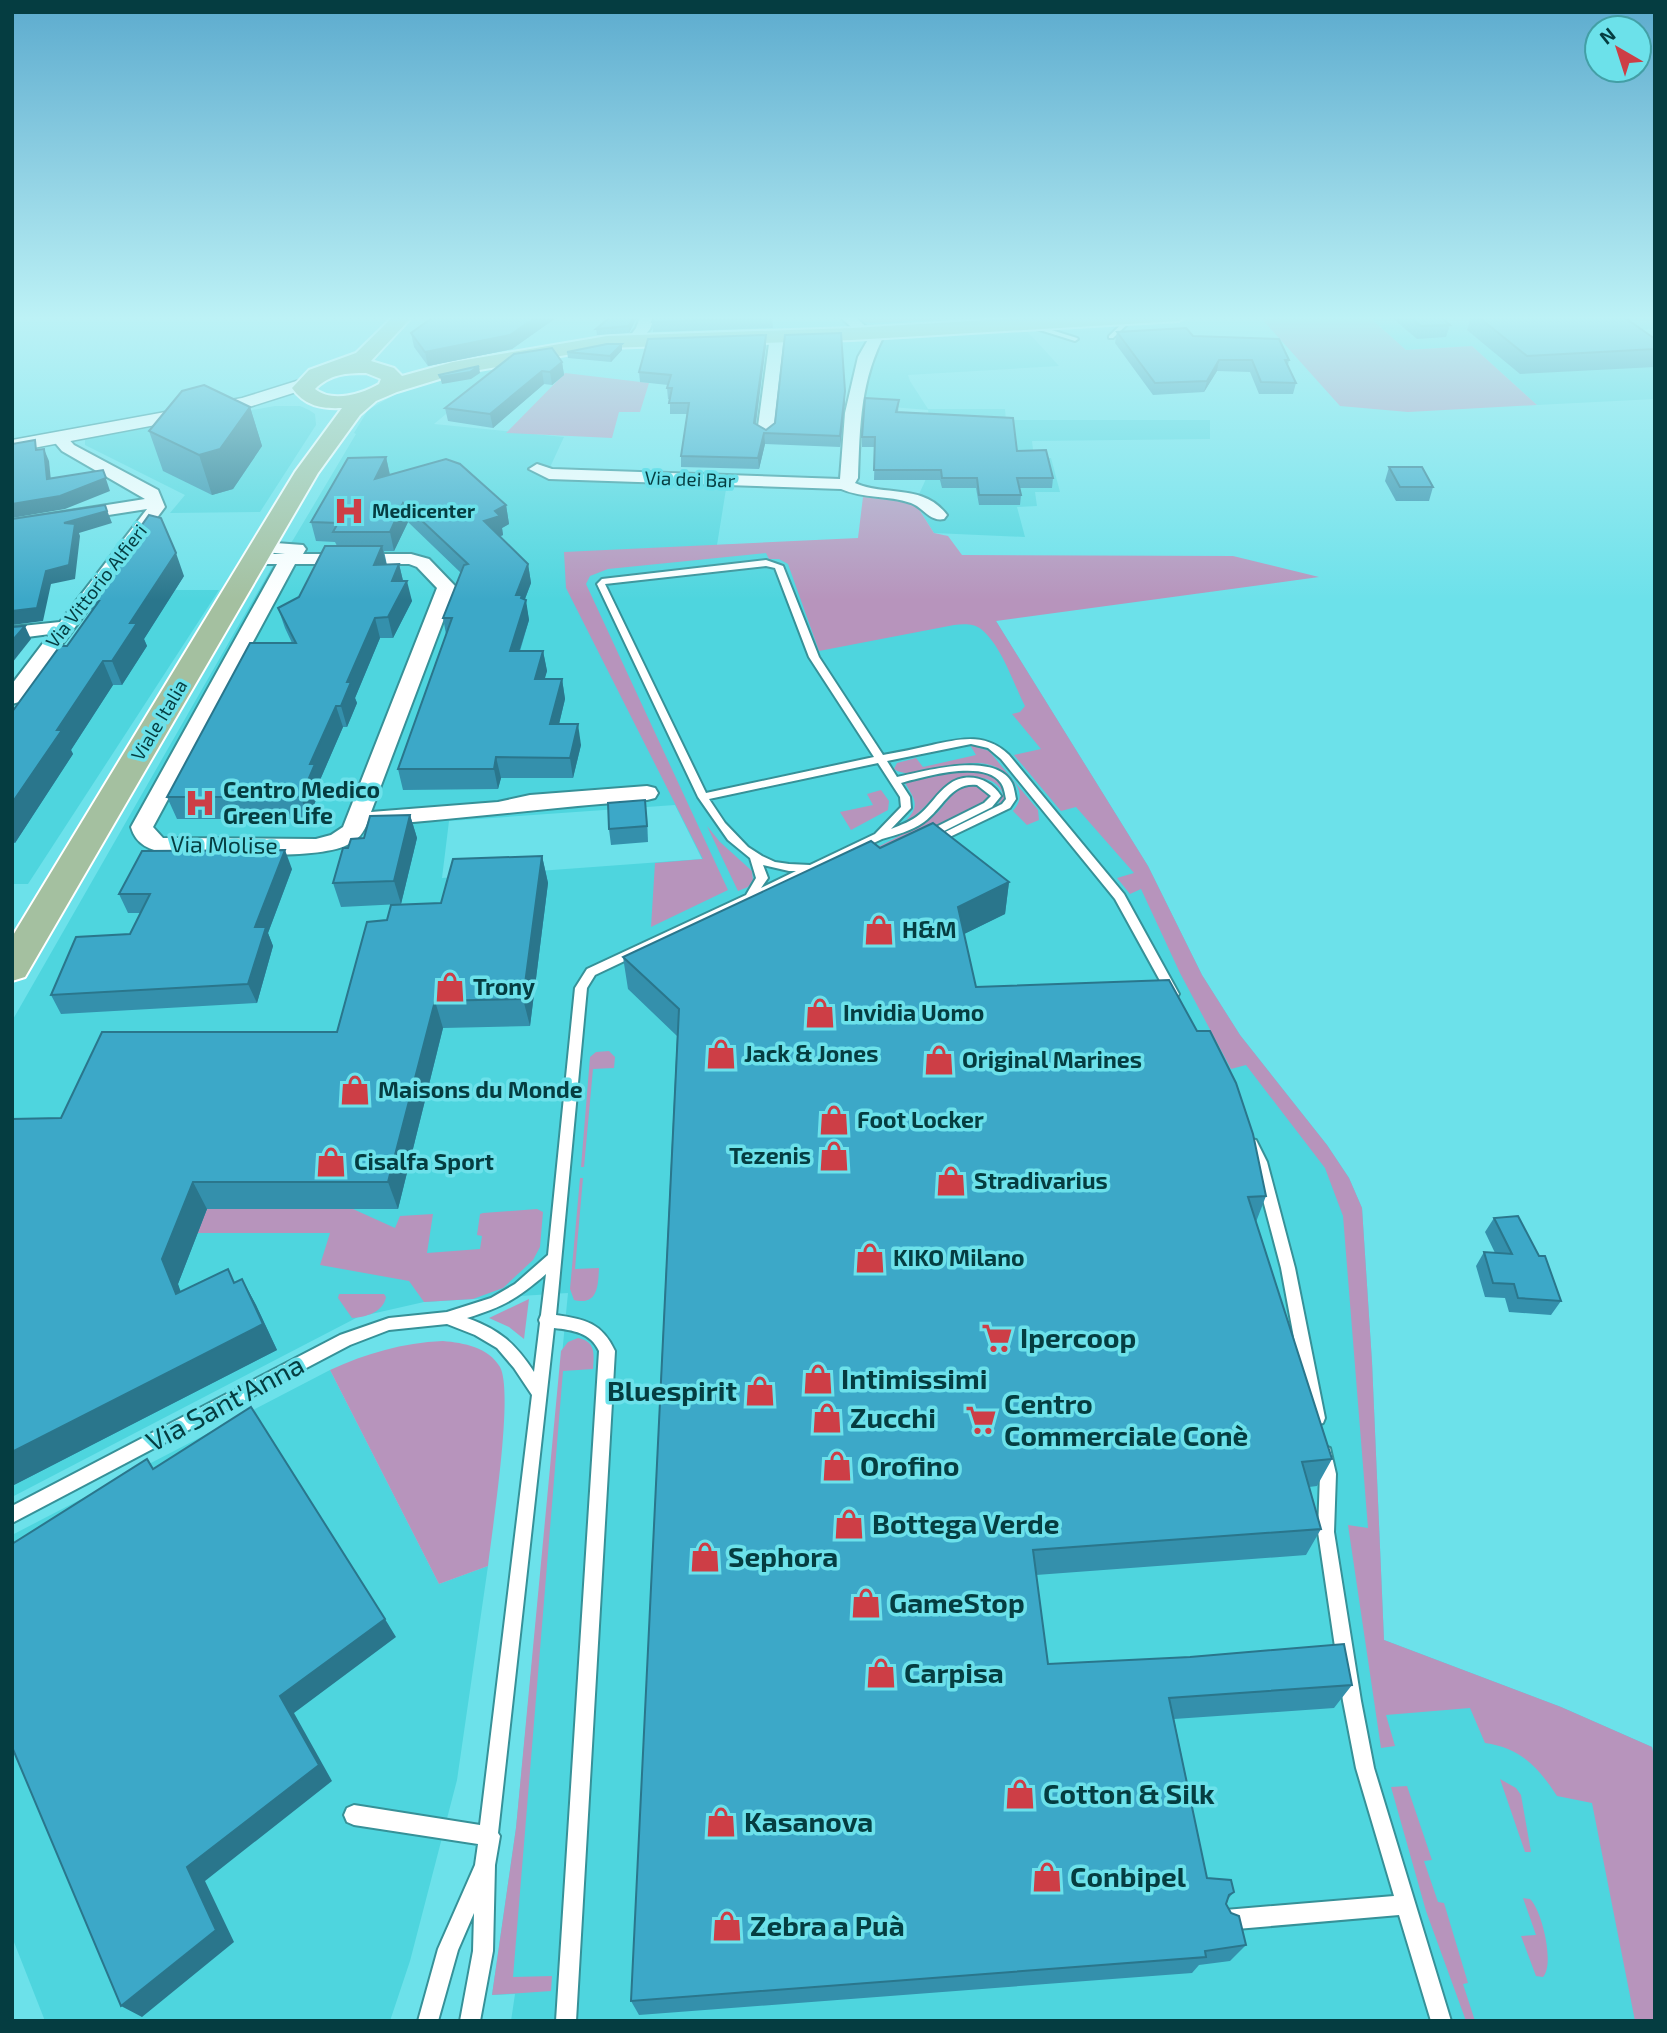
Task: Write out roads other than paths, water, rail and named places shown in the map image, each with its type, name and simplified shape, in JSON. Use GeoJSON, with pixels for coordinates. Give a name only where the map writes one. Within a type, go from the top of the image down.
{"type":"FeatureCollection","features":[{"type":"Feature","properties":{"kind":"main road"},"geometry":{"type":"LineString","coordinates":[[307,472],[332,417],[328,410]]}},
{"type":"Feature","properties":{"kind":"main road"},"geometry":{"type":"LineString","coordinates":[[307,472],[352,410]]}},
{"type":"Feature","properties":{"kind":"main road","name":"Viale Italia"},"geometry":{"type":"LineString","coordinates":[[12,968],[307,472]]}},
{"type":"Feature","properties":{"kind":"street"},"geometry":{"type":"LineString","coordinates":[[12,446],[209,410]]}},
{"type":"Feature","properties":{"kind":"street"},"geometry":{"type":"LineString","coordinates":[[765,434],[768,410]]}},
{"type":"Feature","properties":{"kind":"street"},"geometry":{"type":"LineString","coordinates":[[844,484],[850,478],[854,410]]}},
{"type":"Feature","properties":{"kind":"street","name":"Via Vittorio Alfieri"},"geometry":{"type":"LineString","coordinates":[[12,698],[64,626],[157,507],[152,494],[68,448],[59,438]]}},
{"type":"Feature","properties":{"kind":"street","name":"Via dei Bar"},"geometry":{"type":"LineString","coordinates":[[537,469],[549,474],[844,484],[866,494],[924,501],[938,515]]}},
{"type":"Feature","properties":{"kind":"street"},"geometry":{"type":"LineString","coordinates":[[12,525],[157,502]]}},
{"type":"Feature","properties":{"kind":"street"},"geometry":{"type":"LineString","coordinates":[[259,553],[290,559]]}},
{"type":"Feature","properties":{"kind":"street","name":"Via Molise"},"geometry":{"type":"LineString","coordinates":[[290,559],[411,559],[423,563],[447,587],[353,831],[347,837],[316,846],[156,844],[144,834],[142,827],[290,559]]}},
{"type":"Feature","properties":{"kind":"street"},"geometry":{"type":"LineString","coordinates":[[12,633],[64,626]]}},
{"type":"Feature","properties":{"kind":"street"},"geometry":{"type":"LineString","coordinates":[[145,744],[190,743]]}},
{"type":"Feature","properties":{"kind":"street"},"geometry":{"type":"LineString","coordinates":[[358,819],[498,809],[530,802],[647,793]]}},
{"type":"Feature","properties":{"kind":"lane"},"geometry":{"type":"LineString","coordinates":[[746,899],[762,878],[761,870],[754,857],[721,825],[703,797],[601,584],[606,579],[766,564],[779,566],[814,657],[905,797],[906,808],[877,837]]}},
{"type":"Feature","properties":{"kind":"lane"},"geometry":{"type":"LineString","coordinates":[[703,797],[965,741],[983,741],[999,750],[1120,897],[1179,1005]]}},
{"type":"Feature","properties":{"kind":"lane"},"geometry":{"type":"LineString","coordinates":[[470,2021],[483,1951],[485,1865],[555,1258],[581,988],[584,980],[604,966],[877,837],[906,828],[934,807],[949,788],[961,782],[980,782],[996,796],[988,805],[923,842],[999,811],[1011,799],[1011,792],[1001,778],[969,767],[894,781]]}},
{"type":"Feature","properties":{"kind":"lane"},"geometry":{"type":"LineString","coordinates":[[754,857],[783,868],[825,862]]}},
{"type":"Feature","properties":{"kind":"lane"},"geometry":{"type":"LineString","coordinates":[[1242,1126],[1260,1162],[1287,1268],[1328,1474],[1325,1532],[1352,1701],[1366,1768],[1441,2021]]}},
{"type":"Feature","properties":{"kind":"lane"},"geometry":{"type":"LineString","coordinates":[[447,1318],[508,1296],[555,1258]]}},
{"type":"Feature","properties":{"kind":"lane"},"geometry":{"type":"LineString","coordinates":[[447,1318],[489,1332],[499,1339],[520,1362],[539,1394]]}},
{"type":"Feature","properties":{"kind":"lane","name":"Via Sant'Anna"},"geometry":{"type":"LineString","coordinates":[[12,1515],[345,1340],[389,1324],[447,1318]]}},
{"type":"Feature","properties":{"kind":"lane"},"geometry":{"type":"LineString","coordinates":[[546,1320],[587,1327],[605,1343],[607,1351],[566,2021]]}},
{"type":"Feature","properties":{"kind":"lane"},"geometry":{"type":"LineString","coordinates":[[354,1815],[490,1836]]}},
{"type":"Feature","properties":{"kind":"lane"},"geometry":{"type":"LineString","coordinates":[[428,2021],[448,1949],[485,1865]]}},
{"type":"Feature","properties":{"kind":"lane"},"geometry":{"type":"LineString","coordinates":[[1224,1920],[1406,1905]]}},
{"type":"Feature","properties":{"kind":"place","name":"Medicenter"},"geometry":{"type":"Point","coordinates":[349,511]}},
{"type":"Feature","properties":{"kind":"place","name":"Centro Medico Green Life"},"geometry":{"type":"Point","coordinates":[200,803]}},
{"type":"Feature","properties":{"kind":"place","name":"H&M"},"geometry":{"type":"Point","coordinates":[879,930]}},
{"type":"Feature","properties":{"kind":"place","name":"Trony"},"geometry":{"type":"Point","coordinates":[450,987]}},
{"type":"Feature","properties":{"kind":"place","name":"Invidia Uomo"},"geometry":{"type":"Point","coordinates":[820,1013]}},
{"type":"Feature","properties":{"kind":"place","name":"Jack & Jones"},"geometry":{"type":"Point","coordinates":[721,1054]}},
{"type":"Feature","properties":{"kind":"place","name":"Original Marines"},"geometry":{"type":"Point","coordinates":[939,1060]}},
{"type":"Feature","properties":{"kind":"place","name":"Maisons du Monde"},"geometry":{"type":"Point","coordinates":[355,1090]}},
{"type":"Feature","properties":{"kind":"place","name":"Foot Locker"},"geometry":{"type":"Point","coordinates":[834,1120]}},
{"type":"Feature","properties":{"kind":"place","name":"Tezenis"},"geometry":{"type":"Point","coordinates":[834,1156]}},
{"type":"Feature","properties":{"kind":"place","name":"Cisalfa Sport"},"geometry":{"type":"Point","coordinates":[331,1162]}},
{"type":"Feature","properties":{"kind":"place","name":"Stradivarius"},"geometry":{"type":"Point","coordinates":[951,1181]}},
{"type":"Feature","properties":{"kind":"place","name":"KIKO Milano"},"geometry":{"type":"Point","coordinates":[870,1258]}},
{"type":"Feature","properties":{"kind":"place","name":"Ipercoop"},"geometry":{"type":"Point","coordinates":[997,1338]}},
{"type":"Feature","properties":{"kind":"place","name":"Intimissimi"},"geometry":{"type":"Point","coordinates":[818,1379]}},
{"type":"Feature","properties":{"kind":"place","name":"Bluespirit"},"geometry":{"type":"Point","coordinates":[760,1391]}},
{"type":"Feature","properties":{"kind":"place","name":"Zucchi"},"geometry":{"type":"Point","coordinates":[827,1418]}},
{"type":"Feature","properties":{"kind":"place","name":"Centro Commerciale Conè"},"geometry":{"type":"Point","coordinates":[981,1420]}},
{"type":"Feature","properties":{"kind":"place","name":"Orofino"},"geometry":{"type":"Point","coordinates":[837,1466]}},
{"type":"Feature","properties":{"kind":"place","name":"Bottega Verde"},"geometry":{"type":"Point","coordinates":[849,1524]}},
{"type":"Feature","properties":{"kind":"place","name":"Sephora"},"geometry":{"type":"Point","coordinates":[705,1557]}},
{"type":"Feature","properties":{"kind":"place","name":"GameStop"},"geometry":{"type":"Point","coordinates":[866,1603]}},
{"type":"Feature","properties":{"kind":"place","name":"Carpisa"},"geometry":{"type":"Point","coordinates":[881,1673]}},
{"type":"Feature","properties":{"kind":"place","name":"Cotton & Silk"},"geometry":{"type":"Point","coordinates":[1020,1794]}},
{"type":"Feature","properties":{"kind":"place","name":"Kasanova"},"geometry":{"type":"Point","coordinates":[721,1822]}},
{"type":"Feature","properties":{"kind":"place","name":"Conbipel"},"geometry":{"type":"Point","coordinates":[1047,1877]}},
{"type":"Feature","properties":{"kind":"place","name":"Zebra a Puà"},"geometry":{"type":"Point","coordinates":[727,1926]}}]}
